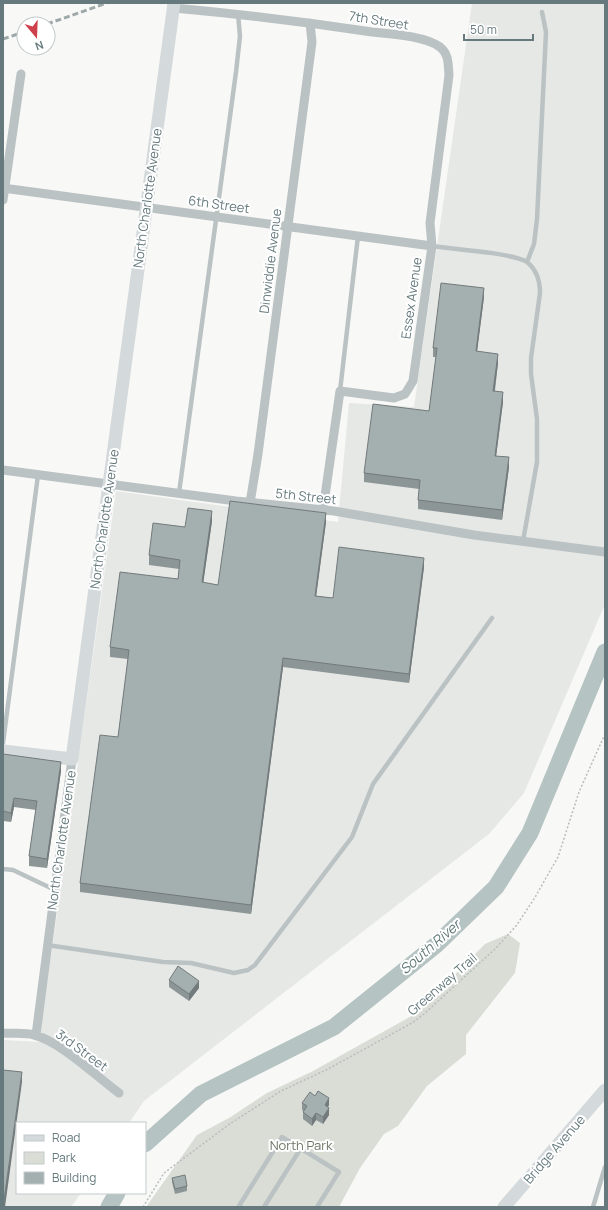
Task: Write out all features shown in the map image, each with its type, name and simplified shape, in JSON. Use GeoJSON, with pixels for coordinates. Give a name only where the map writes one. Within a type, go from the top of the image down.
{"type":"FeatureCollection","features":[{"type":"Feature","properties":{"kind":"street","name":"7th Street"},"geometry":{"type":"LineString","coordinates":[[174,5],[310,23],[414,39]]}},
{"type":"Feature","properties":{"kind":"street","name":"North Charlotte Avenue"},"geometry":{"type":"LineString","coordinates":[[36,1035],[174,5]]}},
{"type":"Feature","properties":{"kind":"street","name":"Dinwiddie Avenue"},"geometry":{"type":"LineString","coordinates":[[250,503],[258,454],[312,42],[310,23]]}},
{"type":"Feature","properties":{"kind":"street","name":"Essex Avenue"},"geometry":{"type":"LineString","coordinates":[[340,391],[394,398],[401,396],[410,388],[413,381],[432,246],[430,223],[449,74],[448,60],[441,48],[435,44],[414,39]]}},
{"type":"Feature","properties":{"kind":"street"},"geometry":{"type":"LineString","coordinates":[[3,200],[21,74]]}},
{"type":"Feature","properties":{"kind":"street","name":"6th Street"},"geometry":{"type":"LineString","coordinates":[[4,188],[432,246]]}},
{"type":"Feature","properties":{"kind":"street"},"geometry":{"type":"LineString","coordinates":[[323,510],[340,391]]}},
{"type":"Feature","properties":{"kind":"street","name":"5th Street"},"geometry":{"type":"LineString","coordinates":[[3,470],[250,503],[323,510],[474,535],[605,552]]}},
{"type":"Feature","properties":{"kind":"street"},"geometry":{"type":"LineString","coordinates":[[3,751],[72,759]]}},
{"type":"Feature","properties":{"kind":"street","name":"3rd Street"},"geometry":{"type":"LineString","coordinates":[[3,1033],[36,1035],[60,1048],[119,1093]]}},
{"type":"Feature","properties":{"kind":"street","name":"Bridge Avenue"},"geometry":{"type":"LineString","coordinates":[[504,1207],[605,1090]]}},
{"type":"Feature","properties":{"kind":"lane"},"geometry":{"type":"LineString","coordinates":[[527,262],[536,236],[540,179],[546,32],[542,12]]}},
{"type":"Feature","properties":{"kind":"lane"},"geometry":{"type":"LineString","coordinates":[[179,493],[209,282],[240,36],[238,14]]}},
{"type":"Feature","properties":{"kind":"lane"},"geometry":{"type":"LineString","coordinates":[[340,391],[358,236]]}},
{"type":"Feature","properties":{"kind":"lane"},"geometry":{"type":"LineString","coordinates":[[432,246],[514,257],[527,262],[536,272],[540,293],[531,358],[531,374],[537,419],[537,462],[523,541]]}},
{"type":"Feature","properties":{"kind":"lane"},"geometry":{"type":"LineString","coordinates":[[3,743],[38,474]]}},
{"type":"Feature","properties":{"kind":"lane"},"geometry":{"type":"LineString","coordinates":[[47,945],[163,962],[195,963],[234,973],[248,970],[255,965],[352,837],[373,784],[492,618]]}},
{"type":"Feature","properties":{"kind":"lane"},"geometry":{"type":"LineString","coordinates":[[3,869],[13,870],[55,890]]}},
{"type":"Feature","properties":{"kind":"lane"},"geometry":{"type":"LineString","coordinates":[[241,1207],[239,1206],[282,1136],[339,1172],[317,1207]]}},
{"type":"Feature","properties":{"kind":"lane"},"geometry":{"type":"LineString","coordinates":[[264,1207],[301,1148]]}},
{"type":"Feature","properties":{"kind":"lane"},"geometry":{"type":"LineString","coordinates":[[593,1207],[605,1167]]}},
{"type":"Feature","properties":{"kind":"path","name":"Greenway Trail"},"geometry":{"type":"LineString","coordinates":[[144,1207],[164,1173],[194,1152],[211,1137],[281,1091],[326,1070],[412,1023],[424,1014],[495,949],[516,926],[534,899],[558,856],[579,792],[605,734]]}},
{"type":"Feature","properties":{"kind":"shaded area"},"geometry":{"type":"Polygon","coordinates":[[[472,3],[605,3],[605,604],[524,793],[489,834],[144,1101],[130,1122],[16,1122],[16,1194],[80,1194],[71,1207],[3,1207],[3,1040],[39,1042],[116,491],[338,522],[349,403],[414,407],[472,3]]]}},
{"type":"Feature","properties":{"kind":"green space","name":"North Park"},"geometry":{"type":"Polygon","coordinates":[[[508,934],[520,943],[515,973],[466,1035],[466,1054],[427,1086],[398,1126],[384,1134],[360,1168],[339,1207],[146,1207],[197,1135],[229,1118],[267,1093],[313,1071],[417,1013],[485,944],[508,934]]]}},
{"type":"Feature","properties":{"kind":"building"},"geometry":{"type":"Polygon","coordinates":[[[441,283],[484,288],[476,351],[498,354],[493,391],[503,392],[495,456],[509,457],[502,510],[418,500],[420,480],[364,473],[373,404],[429,411],[437,348],[433,348],[441,283]]]}},
{"type":"Feature","properties":{"kind":"building"},"geometry":{"type":"Polygon","coordinates":[[[230,501],[326,513],[315,596],[333,598],[339,547],[424,558],[409,674],[283,658],[251,905],[80,883],[100,735],[118,737],[129,650],[110,647],[120,572],[178,579],[180,560],[149,555],[153,523],[185,527],[188,508],[212,511],[202,582],[218,585],[230,501]]]}},
{"type":"Feature","properties":{"kind":"building"},"geometry":{"type":"Polygon","coordinates":[[[3,754],[61,762],[47,859],[29,856],[37,801],[14,798],[11,813],[3,811],[3,754]]]}},
{"type":"Feature","properties":{"kind":"building"},"geometry":{"type":"Polygon","coordinates":[[[178,966],[199,981],[189,994],[169,980],[178,966]]]}},
{"type":"Feature","properties":{"kind":"building"},"geometry":{"type":"Polygon","coordinates":[[[3,1070],[22,1072],[3,1207],[3,1070]]]}},
{"type":"Feature","properties":{"kind":"building"},"geometry":{"type":"Polygon","coordinates":[[[318,1091],[329,1098],[325,1105],[329,1108],[323,1117],[316,1113],[312,1119],[303,1112],[307,1106],[302,1103],[310,1092],[315,1096],[318,1091]]]}},
{"type":"Feature","properties":{"kind":"building"},"geometry":{"type":"Polygon","coordinates":[[[185,1175],[187,1186],[175,1189],[172,1178],[185,1175]]]}},
{"type":"Feature","properties":{"kind":"waterway","name":"South River"},"geometry":{"type":"LineString","coordinates":[[146,1143],[201,1094],[334,1027],[436,945],[496,887],[530,833],[605,652]]}},
{"type":"Feature","properties":{"kind":"waterway","name":"South River"},"geometry":{"type":"LineString","coordinates":[[109,1207],[116,1194]]}},
{"type":"Feature","properties":{"kind":"railway"},"geometry":{"type":"LineString","coordinates":[[56,21],[107,3]]}},
{"type":"Feature","properties":{"kind":"railway"},"geometry":{"type":"LineString","coordinates":[[3,39],[16,35]]}}]}
